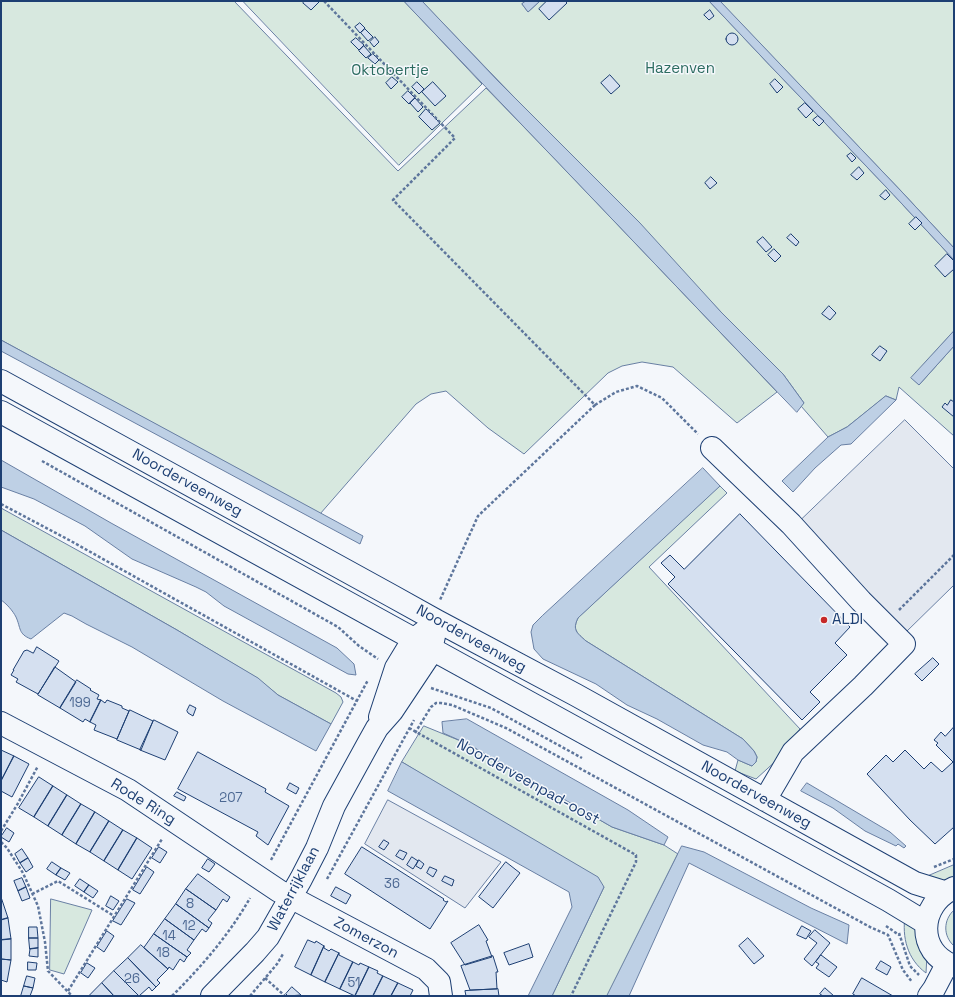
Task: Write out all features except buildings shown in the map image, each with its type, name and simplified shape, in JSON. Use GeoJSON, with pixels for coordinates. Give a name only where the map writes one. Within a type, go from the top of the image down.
{"type":"FeatureCollection","features":[{"type":"Feature","properties":{"kind":"street","name":"Noorderveenweg"},"geometry":{"type":"LineString","coordinates":[[1,381],[914,883],[949,890]]}},
{"type":"Feature","properties":{"kind":"street","name":"Noorderveenweg"},"geometry":{"type":"LineString","coordinates":[[1,412],[422,645],[888,900],[926,923]]}},
{"type":"Feature","properties":{"kind":"street"},"geometry":{"type":"LineString","coordinates":[[712,448],[791,524],[861,601],[904,644],[863,686],[793,752],[765,800]]}},
{"type":"Feature","properties":{"kind":"street","name":"Waterrijklaan"},"geometry":{"type":"LineString","coordinates":[[212,996],[242,966],[257,933],[285,894],[311,835],[334,806],[372,736],[396,668],[422,645],[437,621]]}},
{"type":"Feature","properties":{"kind":"street","name":"Rode Ring"},"geometry":{"type":"LineString","coordinates":[[1,723],[128,790],[285,894]]}},
{"type":"Feature","properties":{"kind":"street"},"geometry":{"type":"LineString","coordinates":[[929,995],[951,965],[935,953],[928,939],[926,923],[929,911],[935,901],[949,890]]}},
{"type":"Feature","properties":{"kind":"street","name":"Zomerzon"},"geometry":{"type":"LineString","coordinates":[[285,894],[426,969],[439,982],[441,996]]}},
{"type":"Feature","properties":{"kind":"path"},"geometry":{"type":"LineString","coordinates":[[324,1],[455,138],[393,200],[595,405]]}},
{"type":"Feature","properties":{"kind":"path"},"geometry":{"type":"LineString","coordinates":[[437,621],[438,606],[478,516],[595,405],[616,392],[637,386],[662,398],[712,448]]}},
{"type":"Feature","properties":{"kind":"path"},"geometry":{"type":"LineString","coordinates":[[35,457],[338,627],[359,646],[379,660]]}},
{"type":"Feature","properties":{"kind":"path"},"geometry":{"type":"LineString","coordinates":[[1,504],[69,540],[356,701],[324,760]]}},
{"type":"Feature","properties":{"kind":"path"},"geometry":{"type":"LineString","coordinates":[[885,624],[954,555]]}},
{"type":"Feature","properties":{"kind":"path"},"geometry":{"type":"LineString","coordinates":[[433,689],[490,708],[588,761]]}},
{"type":"Feature","properties":{"kind":"path"},"geometry":{"type":"LineString","coordinates":[[415,732],[431,707],[436,703],[452,705],[506,728],[870,927],[888,935],[903,970],[916,986],[929,995]]}},
{"type":"Feature","properties":{"kind":"path","name":"Noorderveenpad-oost"},"geometry":{"type":"LineString","coordinates":[[378,788],[409,728],[636,855],[636,862],[571,996]]}},
{"type":"Feature","properties":{"kind":"path"},"geometry":{"type":"LineString","coordinates":[[1,831],[48,748]]}},
{"type":"Feature","properties":{"kind":"path"},"geometry":{"type":"LineString","coordinates":[[68,991],[173,820]]}},
{"type":"Feature","properties":{"kind":"path"},"geometry":{"type":"LineString","coordinates":[[1,842],[7,848],[23,873],[38,906],[45,942],[48,971],[72,996]]}},
{"type":"Feature","properties":{"kind":"path"},"geometry":{"type":"LineString","coordinates":[[32,894],[58,881],[114,916]]}},
{"type":"Feature","properties":{"kind":"path"},"geometry":{"type":"LineString","coordinates":[[884,924],[899,935]]}},
{"type":"Feature","properties":{"kind":"path"},"geometry":{"type":"LineString","coordinates":[[265,978],[285,996]]}},
{"type":"Feature","properties":{"kind":"green space"},"geometry":{"type":"Polygon","coordinates":[[[1,1],[234,1],[398,171],[486,88],[777,392],[737,423],[673,367],[642,362],[622,366],[608,373],[524,454],[488,428],[446,391],[431,394],[416,404],[320,514],[1,340],[1,1]]]}},
{"type":"Feature","properties":{"kind":"green space","name":"Oktobertje"},"geometry":{"type":"Polygon","coordinates":[[[243,1],[404,1],[482,84],[399,165],[243,1]]]}},
{"type":"Feature","properties":{"kind":"green space","name":"Hazenven"},"geometry":{"type":"Polygon","coordinates":[[[422,1],[526,1],[522,4],[528,12],[540,1],[709,1],[954,260],[954,331],[912,378],[919,385],[954,346],[954,436],[899,387],[896,400],[886,396],[847,427],[828,437],[801,406],[804,403],[783,374],[721,312],[422,1]]]}},
{"type":"Feature","properties":{"kind":"green space"},"geometry":{"type":"Polygon","coordinates":[[[720,1],[954,1],[954,248],[902,192],[720,1]]]}},
{"type":"Feature","properties":{"kind":"green space"},"geometry":{"type":"Polygon","coordinates":[[[720,486],[727,493],[649,567],[800,729],[778,759],[756,779],[735,771],[738,760],[752,766],[756,762],[757,757],[754,751],[743,739],[586,641],[576,631],[575,626],[578,618],[720,486]]]}},
{"type":"Feature","properties":{"kind":"green space"},"geometry":{"type":"Polygon","coordinates":[[[1,508],[336,693],[341,697],[343,702],[331,724],[278,695],[257,678],[177,630],[1,530],[1,508]]]}},
{"type":"Feature","properties":{"kind":"green space"},"geometry":{"type":"Polygon","coordinates":[[[424,726],[468,744],[612,827],[664,845],[678,854],[608,996],[552,996],[604,887],[402,762],[424,726]]]}},
{"type":"Feature","properties":{"kind":"green space"},"geometry":{"type":"Polygon","coordinates":[[[954,865],[954,881],[949,882],[928,876],[954,865]]]}},
{"type":"Feature","properties":{"kind":"green space"},"geometry":{"type":"Polygon","coordinates":[[[51,899],[92,910],[64,974],[50,970],[51,899]]]}},
{"type":"Feature","properties":{"kind":"green space"},"geometry":{"type":"Polygon","coordinates":[[[954,910],[954,946],[950,942],[946,933],[946,923],[950,914],[954,910]]]}},
{"type":"Feature","properties":{"kind":"green space"},"geometry":{"type":"Polygon","coordinates":[[[905,916],[914,923],[927,955],[926,973],[914,961],[907,947],[904,932],[905,916]]]}},
{"type":"Feature","properties":{"kind":"shaded area"},"geometry":{"type":"Polygon","coordinates":[[[905,420],[954,469],[954,585],[905,633],[798,523],[905,420]]]}},
{"type":"Feature","properties":{"kind":"shaded area"},"geometry":{"type":"Polygon","coordinates":[[[388,800],[501,862],[465,908],[365,844],[388,800]]]}},
{"type":"Feature","properties":{"kind":"water"},"geometry":{"type":"Polygon","coordinates":[[[404,1],[422,1],[498,81],[640,223],[721,312],[783,374],[804,403],[797,412],[404,1]]]}},
{"type":"Feature","properties":{"kind":"water"},"geometry":{"type":"Polygon","coordinates":[[[526,1],[540,1],[528,12],[522,4],[526,1]]]}},
{"type":"Feature","properties":{"kind":"water"},"geometry":{"type":"Polygon","coordinates":[[[709,1],[720,1],[902,192],[954,248],[954,260],[770,66],[709,1]]]}},
{"type":"Feature","properties":{"kind":"water"},"geometry":{"type":"Polygon","coordinates":[[[954,331],[954,346],[919,385],[911,378],[954,331]]]}},
{"type":"Feature","properties":{"kind":"water"},"geometry":{"type":"Polygon","coordinates":[[[1,340],[363,536],[360,544],[1,351],[1,340]]]}},
{"type":"Feature","properties":{"kind":"water"},"geometry":{"type":"Polygon","coordinates":[[[886,396],[896,400],[851,444],[841,445],[815,468],[793,492],[782,481],[828,437],[847,427],[886,396]]]}},
{"type":"Feature","properties":{"kind":"water"},"geometry":{"type":"Polygon","coordinates":[[[1,460],[111,523],[337,648],[354,664],[356,675],[348,674],[224,606],[206,592],[132,559],[85,526],[34,499],[1,487],[1,460]]]}},
{"type":"Feature","properties":{"kind":"water"},"geometry":{"type":"Polygon","coordinates":[[[703,468],[720,486],[578,618],[575,626],[576,631],[586,641],[743,739],[754,751],[757,757],[756,762],[752,766],[738,760],[727,752],[703,745],[657,719],[627,705],[596,684],[543,659],[534,649],[531,632],[533,625],[542,616],[703,468]]]}},
{"type":"Feature","properties":{"kind":"water"},"geometry":{"type":"Polygon","coordinates":[[[1,530],[177,630],[258,678],[278,695],[331,724],[316,751],[223,701],[132,647],[72,616],[64,613],[31,639],[24,635],[20,630],[15,615],[1,600],[1,530]]]}},
{"type":"Feature","properties":{"kind":"water"},"geometry":{"type":"Polygon","coordinates":[[[467,719],[628,810],[668,837],[664,845],[612,827],[468,744],[443,733],[442,722],[467,719]]]}},
{"type":"Feature","properties":{"kind":"water"},"geometry":{"type":"Polygon","coordinates":[[[402,762],[598,877],[604,887],[552,996],[528,996],[572,907],[569,892],[388,791],[402,762]]]}},
{"type":"Feature","properties":{"kind":"water"},"geometry":{"type":"Polygon","coordinates":[[[807,783],[890,832],[906,846],[904,848],[898,844],[896,846],[865,831],[833,808],[801,791],[807,783]]]}},
{"type":"Feature","properties":{"kind":"water"},"geometry":{"type":"Polygon","coordinates":[[[682,846],[704,852],[811,908],[849,925],[847,944],[689,863],[629,996],[607,996],[682,846]]]}},
{"type":"Feature","properties":{"kind":"place","name":"ALDI"},"geometry":{"type":"Point","coordinates":[824,620]}}]}
